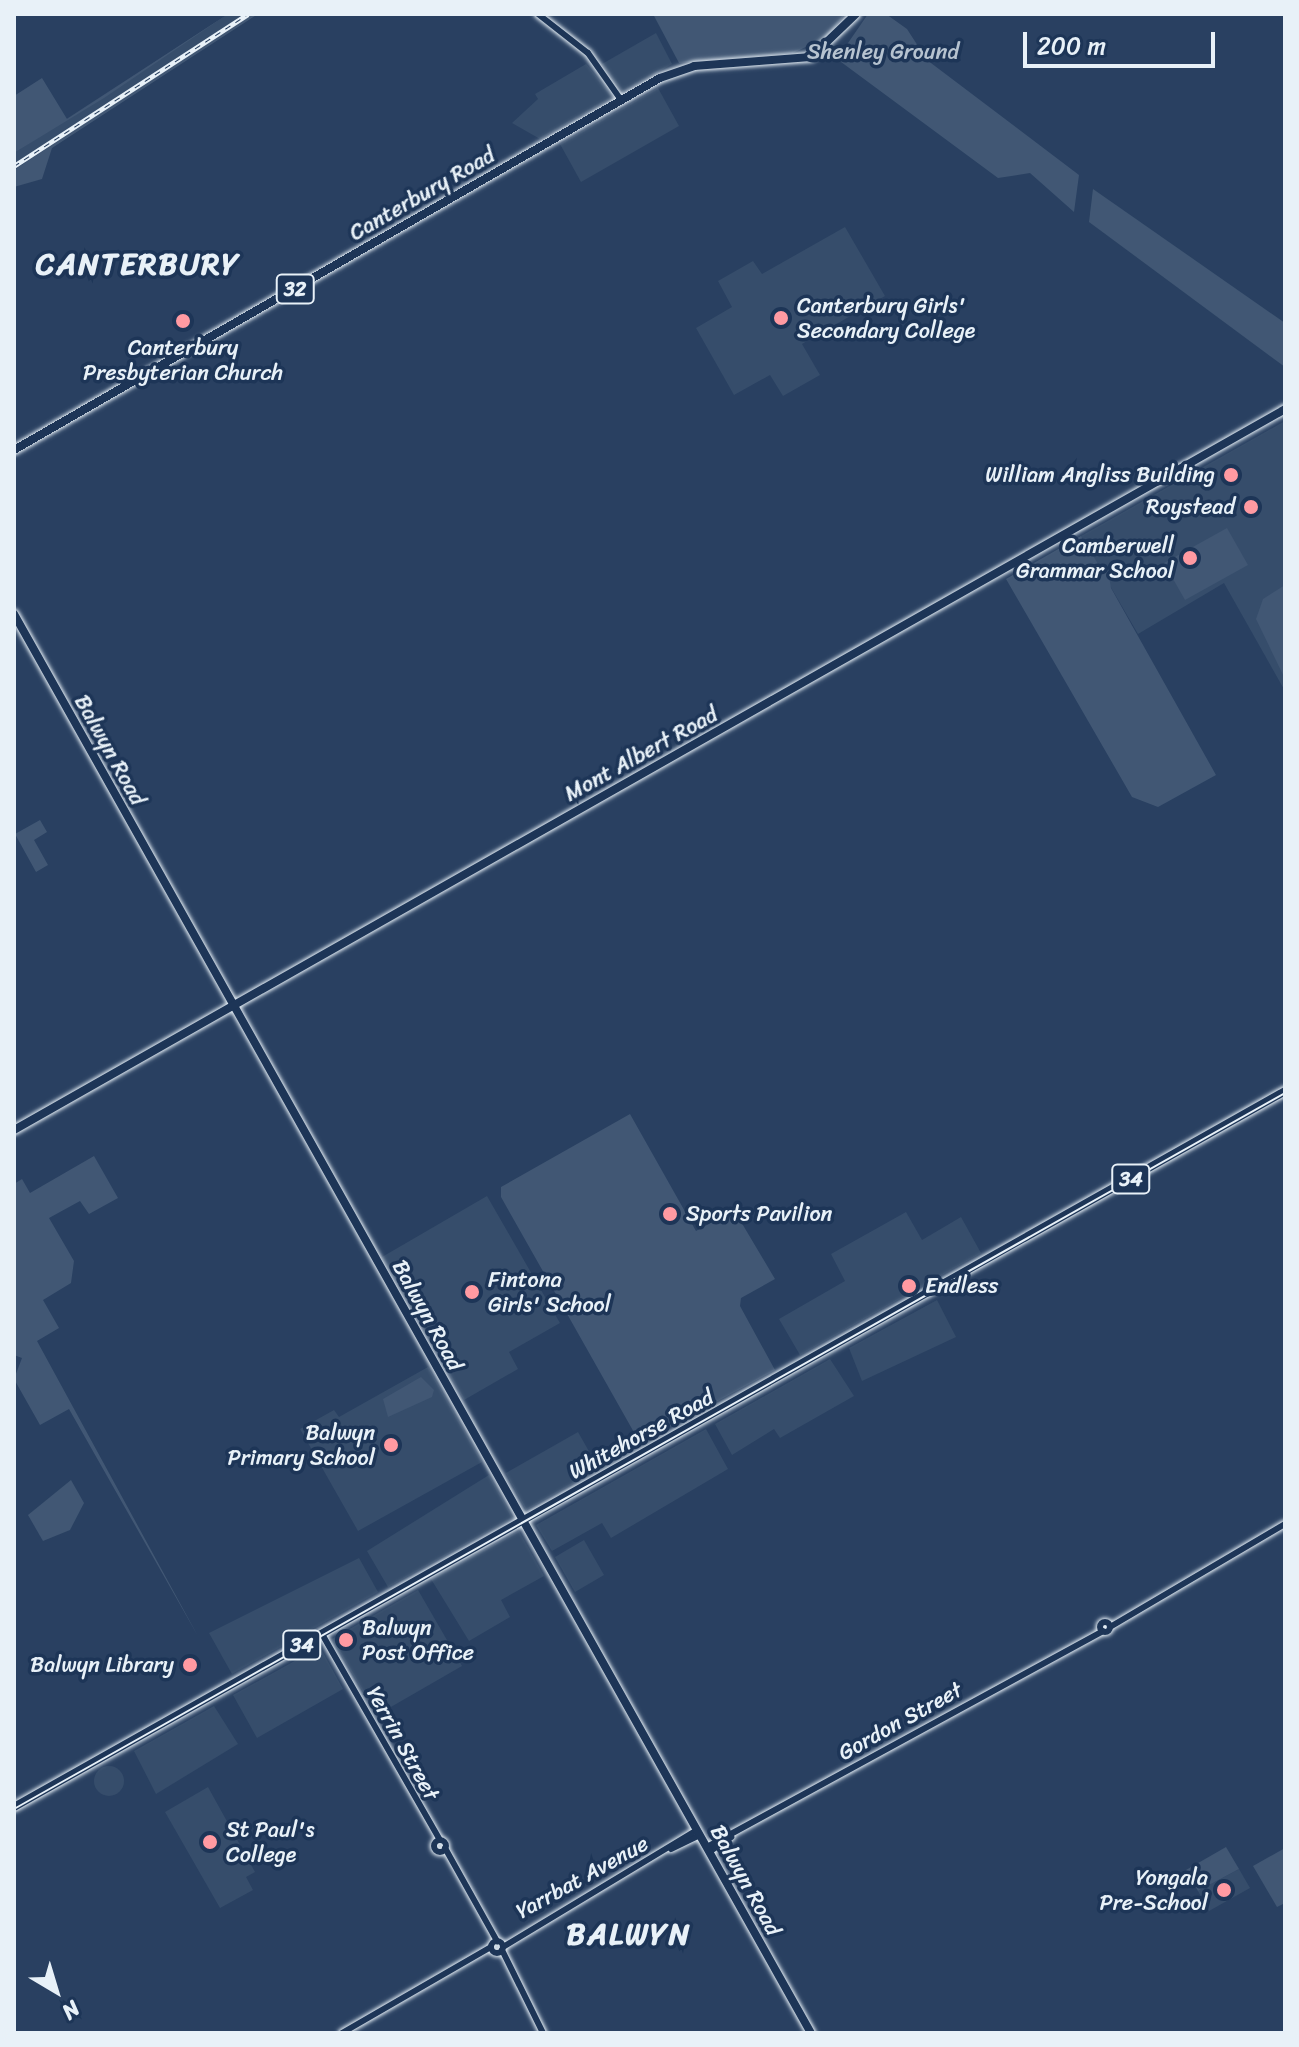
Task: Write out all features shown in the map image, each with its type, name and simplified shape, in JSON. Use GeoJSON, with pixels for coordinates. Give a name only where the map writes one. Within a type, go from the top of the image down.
{"type":"FeatureCollection","features":[{"type":"Feature","properties":{"kind":"main road","name":"Canterbury Road"},"geometry":{"type":"LineString","coordinates":[[14,450],[621,100],[694,66],[811,57],[840,35],[853,18]]}},
{"type":"Feature","properties":{"kind":"main road","name":"Mont Albert Road"},"geometry":{"type":"LineString","coordinates":[[14,1130],[1285,409]]}},
{"type":"Feature","properties":{"kind":"main road","name":"Balwyn Road"},"geometry":{"type":"LineString","coordinates":[[14,614],[811,2033]]}},
{"type":"Feature","properties":{"kind":"main road","name":"Whitehorse Road"},"geometry":{"type":"LineString","coordinates":[[14,1807],[1285,1091]]}},
{"type":"Feature","properties":{"kind":"street"},"geometry":{"type":"LineString","coordinates":[[538,14],[588,53],[621,100]]}},
{"type":"Feature","properties":{"kind":"street","name":"Gordon Street"},"geometry":{"type":"LineString","coordinates":[[708,1850],[1285,1524]]}},
{"type":"Feature","properties":{"kind":"street","name":"Yerrin Street"},"geometry":{"type":"LineString","coordinates":[[322,1634],[496,1947]]}},
{"type":"Feature","properties":{"kind":"street","name":"Yarrbat Avenue"},"geometry":{"type":"LineString","coordinates":[[342,2033],[699,1832]]}},
{"type":"Feature","properties":{"kind":"street"},"geometry":{"type":"LineString","coordinates":[[496,1947],[543,2033]]}},
{"type":"Feature","properties":{"kind":"shaded area"},"geometry":{"type":"Polygon","coordinates":[[[228,14],[251,14],[14,170],[14,153],[228,14]]]}},
{"type":"Feature","properties":{"kind":"shaded area"},"geometry":{"type":"Polygon","coordinates":[[[656,33],[672,64],[623,92],[602,64],[656,33]]]}},
{"type":"Feature","properties":{"kind":"shaded area"},"geometry":{"type":"Polygon","coordinates":[[[586,64],[613,97],[540,139],[512,123],[538,99],[535,94],[586,64]]]}},
{"type":"Feature","properties":{"kind":"shaded area"},"geometry":{"type":"Polygon","coordinates":[[[658,88],[679,126],[581,182],[560,144],[658,88]]]}},
{"type":"Feature","properties":{"kind":"shaded area","name":"Canterbury Girls' Secondary College"},"geometry":{"type":"Polygon","coordinates":[[[845,227],[885,296],[802,344],[820,375],[783,396],[770,375],[734,395],[696,328],[732,307],[718,281],[753,261],[762,274],[845,227]]]}},
{"type":"Feature","properties":{"kind":"shaded area","name":"Camberwell Grammar School"},"geometry":{"type":"Polygon","coordinates":[[[1285,421],[1285,691],[1224,583],[1138,634],[1081,536],[1285,421]]]}},
{"type":"Feature","properties":{"kind":"shaded area","name":"Fintona Girls' School"},"geometry":{"type":"Polygon","coordinates":[[[487,1196],[560,1323],[509,1352],[518,1369],[464,1400],[382,1257],[487,1196]]]}},
{"type":"Feature","properties":{"kind":"shaded area"},"geometry":{"type":"Polygon","coordinates":[[[906,1212],[922,1240],[961,1217],[981,1253],[800,1355],[779,1319],[845,1281],[831,1254],[906,1212]]]}},
{"type":"Feature","properties":{"kind":"shaded area"},"geometry":{"type":"Polygon","coordinates":[[[937,1300],[956,1337],[862,1381],[849,1348],[937,1300]]]}},
{"type":"Feature","properties":{"kind":"shaded area"},"geometry":{"type":"Polygon","coordinates":[[[830,1359],[854,1396],[780,1438],[774,1429],[732,1455],[715,1424],[830,1359]]]}},
{"type":"Feature","properties":{"kind":"shaded area","name":"Balwyn Primary School"},"geometry":{"type":"Polygon","coordinates":[[[428,1367],[482,1462],[358,1531],[300,1429],[334,1410],[339,1417],[428,1367]]]}},
{"type":"Feature","properties":{"kind":"shaded area"},"geometry":{"type":"Polygon","coordinates":[[[706,1429],[728,1469],[611,1538],[602,1523],[552,1551],[536,1525],[706,1429]]]}},
{"type":"Feature","properties":{"kind":"shaded area"},"geometry":{"type":"Polygon","coordinates":[[[578,1432],[599,1469],[526,1510],[506,1473],[578,1432]]]}},
{"type":"Feature","properties":{"kind":"shaded area"},"geometry":{"type":"Polygon","coordinates":[[[489,1475],[513,1518],[388,1587],[367,1551],[489,1475]]]}},
{"type":"Feature","properties":{"kind":"shaded area"},"geometry":{"type":"Polygon","coordinates":[[[519,1531],[544,1576],[501,1600],[510,1617],[469,1641],[431,1579],[519,1531]]]}},
{"type":"Feature","properties":{"kind":"shaded area"},"geometry":{"type":"Polygon","coordinates":[[[584,1540],[604,1575],[575,1592],[555,1557],[584,1540]]]}},
{"type":"Feature","properties":{"kind":"shaded area"},"geometry":{"type":"Polygon","coordinates":[[[359,1558],[378,1592],[232,1674],[209,1633],[359,1558]]]}},
{"type":"Feature","properties":{"kind":"shaded area"},"geometry":{"type":"Polygon","coordinates":[[[418,1590],[462,1666],[377,1715],[332,1639],[418,1590]]]}},
{"type":"Feature","properties":{"kind":"shaded area"},"geometry":{"type":"Polygon","coordinates":[[[320,1647],[343,1689],[257,1738],[233,1695],[320,1647]]]}},
{"type":"Feature","properties":{"kind":"shaded area"},"geometry":{"type":"Polygon","coordinates":[[[214,1706],[238,1744],[156,1794],[134,1751],[214,1706]]]}},
{"type":"Feature","properties":{"kind":"shaded area"},"geometry":{"type":"Polygon","coordinates":[[[109,1766],[120,1770],[124,1781],[120,1792],[109,1796],[98,1792],[94,1781],[98,1770],[109,1766]]]}},
{"type":"Feature","properties":{"kind":"shaded area","name":"St Paul's College"},"geometry":{"type":"Polygon","coordinates":[[[208,1787],[255,1872],[246,1877],[253,1890],[220,1908],[165,1812],[208,1787]]]}},
{"type":"Feature","properties":{"kind":"shaded area","name":"Yongala Pre-School"},"geometry":{"type":"Polygon","coordinates":[[[1239,1869],[1250,1888],[1209,1911],[1198,1891],[1239,1869]]]}},
{"type":"Feature","properties":{"kind":"green space"},"geometry":{"type":"Polygon","coordinates":[[[228,14],[104,98],[14,153],[14,96],[42,78],[67,119],[228,14]]]}},
{"type":"Feature","properties":{"kind":"green space"},"geometry":{"type":"Polygon","coordinates":[[[251,14],[258,14],[52,148],[42,179],[14,187],[14,170],[251,14]]]}},
{"type":"Feature","properties":{"kind":"green space"},"geometry":{"type":"Polygon","coordinates":[[[653,14],[845,14],[827,37],[793,53],[679,63],[653,14]]]}},
{"type":"Feature","properties":{"kind":"green space","name":"Shenley Ground"},"geometry":{"type":"Polygon","coordinates":[[[868,14],[886,14],[907,29],[927,60],[1079,175],[1074,212],[1030,173],[998,178],[837,59],[868,14]]]}},
{"type":"Feature","properties":{"kind":"green space"},"geometry":{"type":"Polygon","coordinates":[[[1093,189],[1285,323],[1285,367],[1089,222],[1093,189]]]}},
{"type":"Feature","properties":{"kind":"green space"},"geometry":{"type":"Polygon","coordinates":[[[1227,528],[1248,565],[1185,600],[1164,563],[1227,528]]]}},
{"type":"Feature","properties":{"kind":"green space"},"geometry":{"type":"Polygon","coordinates":[[[1081,536],[1103,572],[1108,570],[1111,588],[1216,775],[1158,807],[1132,797],[1006,579],[1081,536]]]}},
{"type":"Feature","properties":{"kind":"green space"},"geometry":{"type":"Polygon","coordinates":[[[1285,585],[1285,679],[1256,619],[1263,599],[1285,585]]]}},
{"type":"Feature","properties":{"kind":"green space"},"geometry":{"type":"Polygon","coordinates":[[[40,820],[47,832],[34,840],[48,865],[36,872],[15,834],[40,820]]]}},
{"type":"Feature","properties":{"kind":"green space"},"geometry":{"type":"Polygon","coordinates":[[[630,1114],[696,1231],[734,1210],[775,1279],[741,1298],[740,1306],[775,1370],[640,1443],[501,1197],[501,1187],[630,1114]]]}},
{"type":"Feature","properties":{"kind":"green space"},"geometry":{"type":"Polygon","coordinates":[[[94,1156],[118,1198],[89,1214],[80,1201],[49,1218],[74,1261],[71,1283],[43,1300],[59,1328],[37,1341],[199,1638],[69,1409],[40,1425],[14,1379],[22,1358],[14,1355],[14,1184],[22,1179],[30,1193],[94,1156]]]}},
{"type":"Feature","properties":{"kind":"green space"},"geometry":{"type":"Polygon","coordinates":[[[421,1377],[434,1390],[432,1397],[388,1417],[383,1399],[421,1377]]]}},
{"type":"Feature","properties":{"kind":"green space"},"geometry":{"type":"Polygon","coordinates":[[[71,1480],[84,1503],[70,1530],[43,1541],[28,1515],[71,1480]]]}},
{"type":"Feature","properties":{"kind":"green space"},"geometry":{"type":"Polygon","coordinates":[[[1226,1847],[1239,1869],[1198,1891],[1186,1870],[1226,1847]]]}},
{"type":"Feature","properties":{"kind":"green space"},"geometry":{"type":"Polygon","coordinates":[[[1285,1848],[1285,1903],[1277,1907],[1253,1866],[1285,1848]]]}},
{"type":"Feature","properties":{"kind":"tram line"},"geometry":{"type":"LineString","coordinates":[[14,1809],[1285,1093]]}},
{"type":"Feature","properties":{"kind":"railway"},"geometry":{"type":"LineString","coordinates":[[14,166],[248,14]]}},
{"type":"Feature","properties":{"kind":"place","name":"Canterbury Girls' Secondary College"},"geometry":{"type":"Point","coordinates":[781,318]}},
{"type":"Feature","properties":{"kind":"place","name":"Canterbury Presbyterian Church"},"geometry":{"type":"Point","coordinates":[183,321]}},
{"type":"Feature","properties":{"kind":"place","name":"William Angliss Building"},"geometry":{"type":"Point","coordinates":[1231,475]}},
{"type":"Feature","properties":{"kind":"place","name":"Roystead"},"geometry":{"type":"Point","coordinates":[1251,507]}},
{"type":"Feature","properties":{"kind":"place","name":"Camberwell Grammar School"},"geometry":{"type":"Point","coordinates":[1190,558]}},
{"type":"Feature","properties":{"kind":"place","name":"Sports Pavilion"},"geometry":{"type":"Point","coordinates":[670,1214]}},
{"type":"Feature","properties":{"kind":"place","name":"Endless"},"geometry":{"type":"Point","coordinates":[909,1286]}},
{"type":"Feature","properties":{"kind":"place","name":"Fintona Girls' School"},"geometry":{"type":"Point","coordinates":[472,1292]}},
{"type":"Feature","properties":{"kind":"place","name":"Balwyn Primary School"},"geometry":{"type":"Point","coordinates":[391,1445]}},
{"type":"Feature","properties":{"kind":"place","name":"Balwyn Post Office"},"geometry":{"type":"Point","coordinates":[346,1640]}},
{"type":"Feature","properties":{"kind":"place","name":"Balwyn Library"},"geometry":{"type":"Point","coordinates":[190,1665]}},
{"type":"Feature","properties":{"kind":"place","name":"St Paul's College"},"geometry":{"type":"Point","coordinates":[210,1842]}},
{"type":"Feature","properties":{"kind":"place","name":"Yongala Pre-School"},"geometry":{"type":"Point","coordinates":[1224,1890]}},
{"type":"Feature","properties":{"kind":"district","name":"CANTERBURY"},"geometry":{"type":"Point","coordinates":[138,264]}},
{"type":"Feature","properties":{"kind":"district","name":"BALWYN"},"geometry":{"type":"Point","coordinates":[629,1934]}}]}
